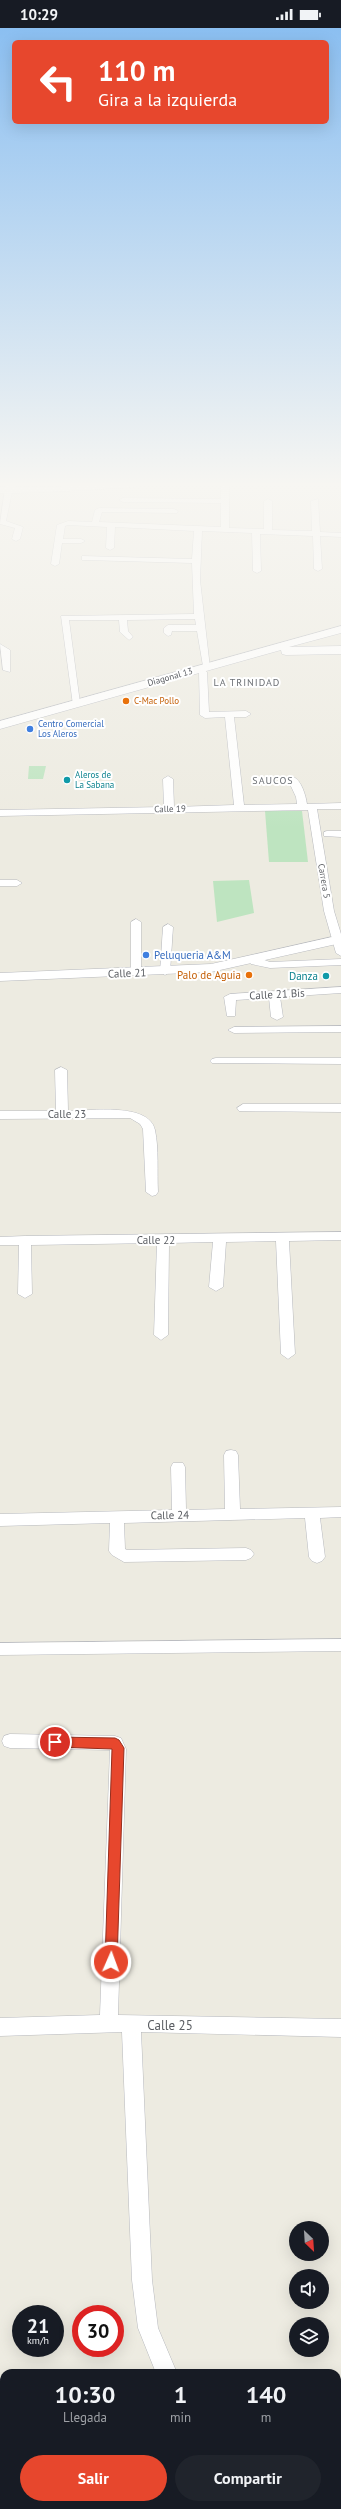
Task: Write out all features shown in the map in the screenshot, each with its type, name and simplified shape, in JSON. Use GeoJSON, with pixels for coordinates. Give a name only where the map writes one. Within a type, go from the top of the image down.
{"type":"FeatureCollection","features":[{"type":"Feature","properties":{"kind":"main road","name":"Diagonal 13"},"geometry":{"type":"LineString","coordinates":[[0,730],[323,633],[341,629]]}},
{"type":"Feature","properties":{"kind":"main road"},"geometry":{"type":"LineString","coordinates":[[306,650],[293,648],[291,645],[321,636],[323,633]]}},
{"type":"Feature","properties":{"kind":"main road","name":"Diagonal 13"},"geometry":{"type":"LineString","coordinates":[[0,725],[271,652],[341,650]]}},
{"type":"Feature","properties":{"kind":"street"},"geometry":{"type":"LineString","coordinates":[[197,598],[205,669],[205,715],[246,714]]}},
{"type":"Feature","properties":{"kind":"street"},"geometry":{"type":"LineString","coordinates":[[76,704],[64,618],[198,616]]}},
{"type":"Feature","properties":{"kind":"street"},"geometry":{"type":"LineString","coordinates":[[123,617],[124,632],[129,637]]}},
{"type":"Feature","properties":{"kind":"street"},"geometry":{"type":"LineString","coordinates":[[168,633],[168,628],[199,628]]}},
{"type":"Feature","properties":{"kind":"street"},"geometry":{"type":"LineString","coordinates":[[0,647],[6,650],[7,670]]}},
{"type":"Feature","properties":{"kind":"street"},"geometry":{"type":"LineString","coordinates":[[229,715],[239,808]]}},
{"type":"Feature","properties":{"kind":"street"},"geometry":{"type":"LineString","coordinates":[[168,779],[169,809]]}},
{"type":"Feature","properties":{"kind":"street","name":"Carrera 5"},"geometry":{"type":"LineString","coordinates":[[293,780],[307,807],[334,933],[340,939],[341,953]]}},
{"type":"Feature","properties":{"kind":"street","name":"Calle 19"},"geometry":{"type":"LineString","coordinates":[[0,813],[341,806]]}},
{"type":"Feature","properties":{"kind":"street"},"geometry":{"type":"LineString","coordinates":[[327,834],[341,834]]}},
{"type":"Feature","properties":{"kind":"street"},"geometry":{"type":"LineString","coordinates":[[0,883],[17,883]]}},
{"type":"Feature","properties":{"kind":"street"},"geometry":{"type":"LineString","coordinates":[[136,922],[136,973]]}},
{"type":"Feature","properties":{"kind":"street"},"geometry":{"type":"LineString","coordinates":[[165,972],[168,927]]}},
{"type":"Feature","properties":{"kind":"street","name":"Calle 21"},"geometry":{"type":"LineString","coordinates":[[0,977],[165,972],[211,968],[340,939]]}},
{"type":"Feature","properties":{"kind":"street"},"geometry":{"type":"LineString","coordinates":[[252,959],[255,962],[270,965],[341,962]]}},
{"type":"Feature","properties":{"kind":"street","name":"Calle 21 Bis"},"geometry":{"type":"LineString","coordinates":[[231,1014],[230,997],[341,990]]}},
{"type":"Feature","properties":{"kind":"street"},"geometry":{"type":"LineString","coordinates":[[274,994],[277,1016]]}},
{"type":"Feature","properties":{"kind":"street"},"geometry":{"type":"LineString","coordinates":[[234,1030],[341,1029]]}},
{"type":"Feature","properties":{"kind":"street"},"geometry":{"type":"LineString","coordinates":[[216,1062],[293,1065],[341,1061]]}},
{"type":"Feature","properties":{"kind":"street"},"geometry":{"type":"LineString","coordinates":[[61,1070],[62,1114]]}},
{"type":"Feature","properties":{"kind":"street"},"geometry":{"type":"LineString","coordinates":[[243,1108],[341,1108]]}},
{"type":"Feature","properties":{"kind":"street","name":"Calle 23"},"geometry":{"type":"LineString","coordinates":[[0,1114],[133,1114],[145,1122],[150,1129],[152,1192]]}},
{"type":"Feature","properties":{"kind":"street","name":"Calle 22"},"geometry":{"type":"LineString","coordinates":[[0,1242],[25,1240],[220,1240],[341,1236]]}},
{"type":"Feature","properties":{"kind":"street"},"geometry":{"type":"LineString","coordinates":[[282,1238],[288,1354]]}},
{"type":"Feature","properties":{"kind":"street"},"geometry":{"type":"LineString","coordinates":[[25,1240],[25,1294]]}},
{"type":"Feature","properties":{"kind":"street"},"geometry":{"type":"LineString","coordinates":[[161,1335],[163,1240]]}},
{"type":"Feature","properties":{"kind":"street"},"geometry":{"type":"LineString","coordinates":[[216,1287],[220,1240]]}},
{"type":"Feature","properties":{"kind":"street"},"geometry":{"type":"LineString","coordinates":[[231,1455],[233,1514]]}},
{"type":"Feature","properties":{"kind":"street"},"geometry":{"type":"LineString","coordinates":[[178,1468],[179,1515]]}},
{"type":"Feature","properties":{"kind":"street"},"geometry":{"type":"LineString","coordinates":[[312,1512],[317,1558]]}},
{"type":"Feature","properties":{"kind":"street","name":"Calle 24"},"geometry":{"type":"LineString","coordinates":[[0,1520],[117,1516],[341,1512]]}},
{"type":"Feature","properties":{"kind":"street"},"geometry":{"type":"LineString","coordinates":[[117,1516],[117,1551],[124,1556],[246,1554]]}},
{"type":"Feature","properties":{"kind":"street"},"geometry":{"type":"LineString","coordinates":[[0,1649],[341,1645]]}},
{"type":"Feature","properties":{"kind":"street"},"geometry":{"type":"LineString","coordinates":[[10,1741],[115,1743],[118,1748],[109,2023]]}},
{"type":"Feature","properties":{"kind":"street","name":"Calle 25"},"geometry":{"type":"LineString","coordinates":[[0,2027],[109,2023],[341,2028]]}},
{"type":"Feature","properties":{"kind":"street"},"geometry":{"type":"LineString","coordinates":[[131,2024],[142,2280],[148,2328],[165,2369]]}},
{"type":"Feature","properties":{"kind":"green space"},"geometry":{"type":"Polygon","coordinates":[[[29,766],[46,766],[43,779],[28,779],[29,766]]]}},
{"type":"Feature","properties":{"kind":"green space"},"geometry":{"type":"Polygon","coordinates":[[[265,811],[302,811],[308,862],[269,862],[265,811]]]}},
{"type":"Feature","properties":{"kind":"green space"},"geometry":{"type":"Polygon","coordinates":[[[249,880],[254,913],[217,922],[213,881],[249,880]]]}},
{"type":"Feature","properties":{"kind":"place","name":"C-Mac Pollo"},"geometry":{"type":"Point","coordinates":[126,701]}},
{"type":"Feature","properties":{"kind":"place","name":"Centro Comercial Los Aleros"},"geometry":{"type":"Point","coordinates":[30,729]}},
{"type":"Feature","properties":{"kind":"place","name":"Aleros de La Sabana"},"geometry":{"type":"Point","coordinates":[67,780]}},
{"type":"Feature","properties":{"kind":"place","name":"Peluqueria A&M"},"geometry":{"type":"Point","coordinates":[146,955]}},
{"type":"Feature","properties":{"kind":"place","name":"Palo de Aguia"},"geometry":{"type":"Point","coordinates":[249,975]}},
{"type":"Feature","properties":{"kind":"place","name":"Danza"},"geometry":{"type":"Point","coordinates":[326,976]}},
{"type":"Feature","properties":{"kind":"district","name":"LA TRINIDAD"},"geometry":{"type":"Point","coordinates":[247,682]}},
{"type":"Feature","properties":{"kind":"district","name":"SAUCOS"},"geometry":{"type":"Point","coordinates":[273,780]}},
{"type":"Feature","properties":{"kind":"route"},"geometry":{"type":"LineString","coordinates":[[55,1742],[115,1743],[118,1748],[111,1962]]}}]}
